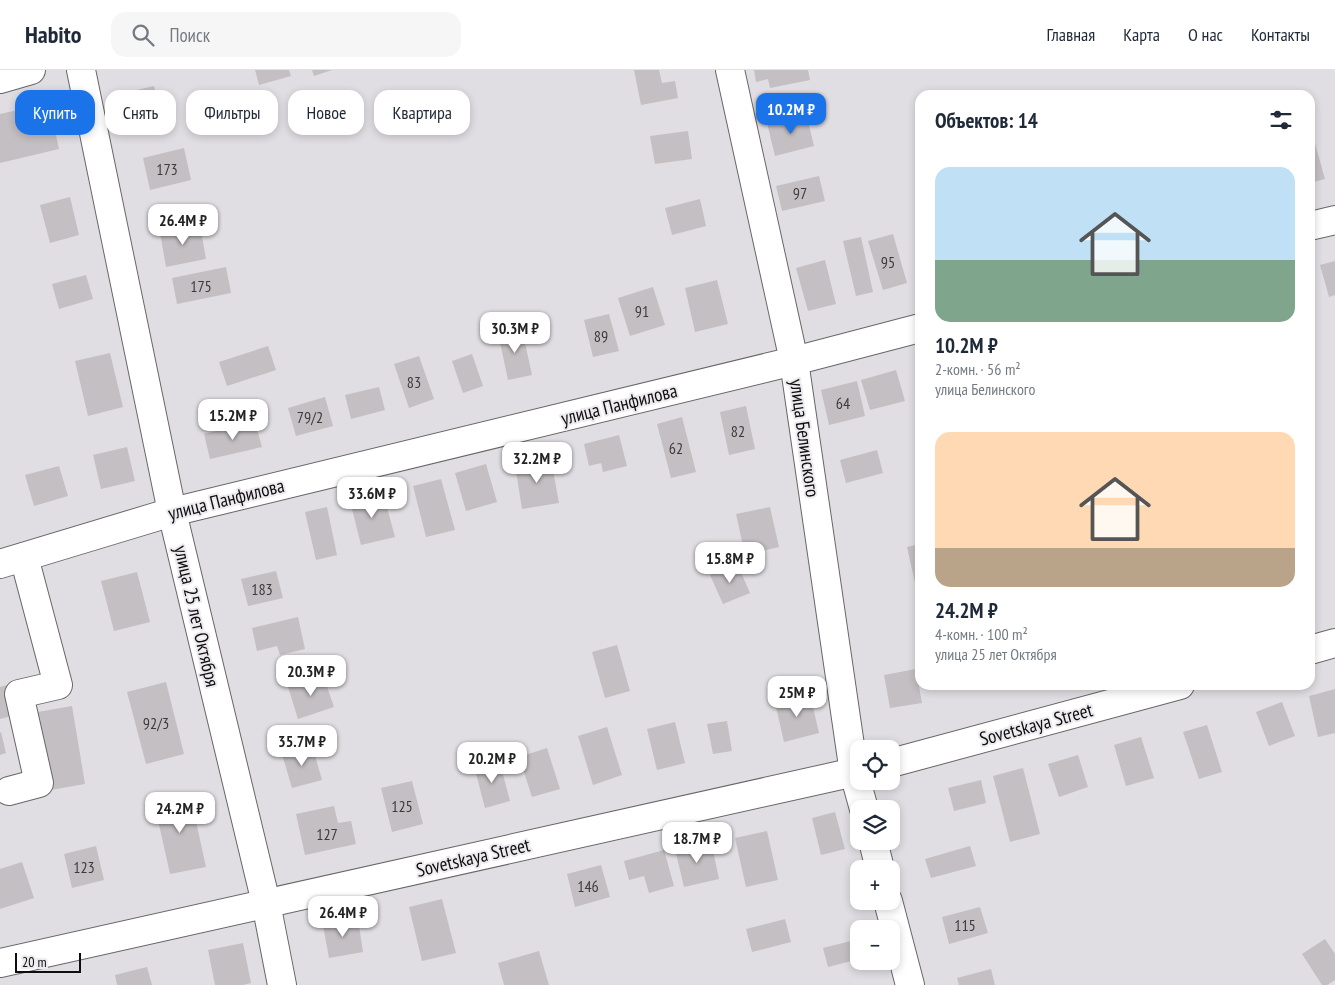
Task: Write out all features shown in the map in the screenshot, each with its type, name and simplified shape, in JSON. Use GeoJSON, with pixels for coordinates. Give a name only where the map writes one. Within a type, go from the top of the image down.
{"type":"FeatureCollection","features":[{"type":"Feature","properties":{"kind":"street"},"geometry":{"type":"LineString","coordinates":[[0,79],[31,70]]}},
{"type":"Feature","properties":{"kind":"street","name":"улица 25 лет Октября"},"geometry":{"type":"LineString","coordinates":[[81,70],[172,512],[266,903],[282,985]]}},
{"type":"Feature","properties":{"kind":"street","name":"улица Белинского"},"geometry":{"type":"LineString","coordinates":[[730,70],[794,361],[852,740]]}},
{"type":"Feature","properties":{"kind":"street"},"geometry":{"type":"LineString","coordinates":[[1315,225],[1335,220]]}},
{"type":"Feature","properties":{"kind":"street","name":"улица Панфилова"},"geometry":{"type":"LineString","coordinates":[[12,561],[172,512],[794,361],[915,329]]}},
{"type":"Feature","properties":{"kind":"street"},"geometry":{"type":"LineString","coordinates":[[9,791],[39,782],[19,694],[58,685],[12,561]]}},
{"type":"Feature","properties":{"kind":"street"},"geometry":{"type":"LineString","coordinates":[[1315,649],[1335,644]]}},
{"type":"Feature","properties":{"kind":"street","name":"Sovetskaya Street"},"geometry":{"type":"LineString","coordinates":[[900,761],[1161,690]]}},
{"type":"Feature","properties":{"kind":"street","name":"Sovetskaya Street"},"geometry":{"type":"LineString","coordinates":[[0,963],[850,774]]}},
{"type":"Feature","properties":{"kind":"street"},"geometry":{"type":"LineString","coordinates":[[890,910],[910,985]]}},
{"type":"Feature","properties":{"kind":"building"},"geometry":{"type":"Polygon","coordinates":[[[255,70],[289,70],[291,76],[259,85],[255,70]]]}},
{"type":"Feature","properties":{"kind":"building"},"geometry":{"type":"Polygon","coordinates":[[[312,70],[332,70],[314,76],[312,70]]]}},
{"type":"Feature","properties":{"kind":"building"},"geometry":{"type":"Polygon","coordinates":[[[634,70],[659,70],[662,83],[675,81],[678,98],[641,105],[634,70]]]}},
{"type":"Feature","properties":{"kind":"building"},"geometry":{"type":"Polygon","coordinates":[[[754,70],[808,70],[810,80],[770,88],[768,79],[756,82],[754,70]]]}},
{"type":"Feature","properties":{"kind":"building"},"geometry":{"type":"Polygon","coordinates":[[[154,86],[155,90],[137,90],[154,86]]]}},
{"type":"Feature","properties":{"kind":"building"},"geometry":{"type":"Polygon","coordinates":[[[15,111],[15,135],[56,135],[59,149],[0,163],[0,114],[15,111]]]}},
{"type":"Feature","properties":{"kind":"building"},"geometry":{"type":"Polygon","coordinates":[[[806,113],[814,146],[775,156],[767,123],[806,113]]]}},
{"type":"Feature","properties":{"kind":"building"},"geometry":{"type":"Polygon","coordinates":[[[688,131],[692,159],[655,164],[650,136],[688,131]]]}},
{"type":"Feature","properties":{"kind":"building"},"geometry":{"type":"Polygon","coordinates":[[[1315,144],[1325,179],[1315,182],[1315,144]]]}},
{"type":"Feature","properties":{"kind":"building"},"geometry":{"type":"Polygon","coordinates":[[[184,148],[191,180],[150,190],[143,158],[184,148]]]}},
{"type":"Feature","properties":{"kind":"building"},"geometry":{"type":"Polygon","coordinates":[[[819,176],[825,201],[782,211],[776,186],[819,176]]]}},
{"type":"Feature","properties":{"kind":"building"},"geometry":{"type":"Polygon","coordinates":[[[70,197],[79,235],[50,243],[40,205],[70,197]]]}},
{"type":"Feature","properties":{"kind":"building"},"geometry":{"type":"Polygon","coordinates":[[[700,199],[706,226],[672,235],[665,208],[700,199]]]}},
{"type":"Feature","properties":{"kind":"building"},"geometry":{"type":"Polygon","coordinates":[[[200,225],[206,259],[166,267],[160,233],[200,225]]]}},
{"type":"Feature","properties":{"kind":"building"},"geometry":{"type":"Polygon","coordinates":[[[893,234],[907,283],[883,290],[868,241],[893,234]]]}},
{"type":"Feature","properties":{"kind":"building"},"geometry":{"type":"Polygon","coordinates":[[[861,237],[873,292],[856,296],[843,241],[861,237]]]}},
{"type":"Feature","properties":{"kind":"building"},"geometry":{"type":"Polygon","coordinates":[[[825,260],[836,304],[808,311],[796,268],[825,260]]]}},
{"type":"Feature","properties":{"kind":"building"},"geometry":{"type":"Polygon","coordinates":[[[1335,261],[1335,295],[1329,297],[1320,265],[1335,261]]]}},
{"type":"Feature","properties":{"kind":"building"},"geometry":{"type":"Polygon","coordinates":[[[226,267],[231,293],[177,304],[172,278],[226,267]]]}},
{"type":"Feature","properties":{"kind":"building"},"geometry":{"type":"Polygon","coordinates":[[[86,275],[93,299],[59,309],[52,284],[86,275]]]}},
{"type":"Feature","properties":{"kind":"building"},"geometry":{"type":"Polygon","coordinates":[[[717,280],[728,324],[695,332],[685,288],[717,280]]]}},
{"type":"Feature","properties":{"kind":"building"},"geometry":{"type":"Polygon","coordinates":[[[653,287],[665,325],[630,336],[618,298],[653,287]]]}},
{"type":"Feature","properties":{"kind":"building"},"geometry":{"type":"Polygon","coordinates":[[[609,314],[619,351],[593,357],[584,320],[609,314]]]}},
{"type":"Feature","properties":{"kind":"building"},"geometry":{"type":"Polygon","coordinates":[[[522,329],[532,375],[508,380],[498,333],[522,329]]]}},
{"type":"Feature","properties":{"kind":"building"},"geometry":{"type":"Polygon","coordinates":[[[268,346],[276,370],[227,386],[219,362],[268,346]]]}},
{"type":"Feature","properties":{"kind":"building"},"geometry":{"type":"Polygon","coordinates":[[[110,353],[123,407],[88,416],[75,361],[110,353]]]}},
{"type":"Feature","properties":{"kind":"building"},"geometry":{"type":"Polygon","coordinates":[[[472,354],[483,386],[463,393],[452,361],[472,354]]]}},
{"type":"Feature","properties":{"kind":"building"},"geometry":{"type":"Polygon","coordinates":[[[419,356],[434,399],[409,408],[394,364],[419,356]]]}},
{"type":"Feature","properties":{"kind":"building"},"geometry":{"type":"Polygon","coordinates":[[[896,370],[905,401],[870,410],[861,380],[896,370]]]}},
{"type":"Feature","properties":{"kind":"building"},"geometry":{"type":"Polygon","coordinates":[[[857,381],[865,416],[829,425],[821,390],[857,381]]]}},
{"type":"Feature","properties":{"kind":"building"},"geometry":{"type":"Polygon","coordinates":[[[379,387],[385,410],[351,419],[345,395],[379,387]]]}},
{"type":"Feature","properties":{"kind":"building"},"geometry":{"type":"Polygon","coordinates":[[[325,397],[333,426],[296,436],[288,408],[325,397]]]}},
{"type":"Feature","properties":{"kind":"building"},"geometry":{"type":"Polygon","coordinates":[[[746,406],[755,449],[729,455],[720,412],[746,406]]]}},
{"type":"Feature","properties":{"kind":"building"},"geometry":{"type":"Polygon","coordinates":[[[682,417],[696,472],[671,478],[657,424],[682,417]]]}},
{"type":"Feature","properties":{"kind":"building"},"geometry":{"type":"Polygon","coordinates":[[[255,422],[262,447],[210,459],[204,434],[255,422]]]}},
{"type":"Feature","properties":{"kind":"building"},"geometry":{"type":"Polygon","coordinates":[[[619,435],[627,466],[603,472],[601,463],[589,466],[584,444],[619,435]]]}},
{"type":"Feature","properties":{"kind":"building"},"geometry":{"type":"Polygon","coordinates":[[[127,447],[135,481],[101,489],[93,455],[127,447]]]}},
{"type":"Feature","properties":{"kind":"building"},"geometry":{"type":"Polygon","coordinates":[[[877,450],[883,473],[846,483],[840,460],[877,450]]]}},
{"type":"Feature","properties":{"kind":"building"},"geometry":{"type":"Polygon","coordinates":[[[551,459],[559,503],[522,509],[515,465],[551,459]]]}},
{"type":"Feature","properties":{"kind":"building"},"geometry":{"type":"Polygon","coordinates":[[[486,464],[497,502],[466,511],[455,473],[486,464]]]}},
{"type":"Feature","properties":{"kind":"building"},"geometry":{"type":"Polygon","coordinates":[[[59,466],[68,496],[34,506],[25,475],[59,466]]]}},
{"type":"Feature","properties":{"kind":"building"},"geometry":{"type":"Polygon","coordinates":[[[441,479],[455,530],[426,537],[413,486],[441,479]]]}},
{"type":"Feature","properties":{"kind":"building"},"geometry":{"type":"Polygon","coordinates":[[[383,493],[395,537],[361,545],[350,501],[383,493]]]}},
{"type":"Feature","properties":{"kind":"building"},"geometry":{"type":"Polygon","coordinates":[[[327,507],[337,555],[316,560],[305,512],[327,507]]]}},
{"type":"Feature","properties":{"kind":"building"},"geometry":{"type":"Polygon","coordinates":[[[770,507],[779,547],[745,555],[736,514],[770,507]]]}},
{"type":"Feature","properties":{"kind":"building"},"geometry":{"type":"Polygon","coordinates":[[[915,545],[915,583],[907,547],[915,545]]]}},
{"type":"Feature","properties":{"kind":"building"},"geometry":{"type":"Polygon","coordinates":[[[737,563],[750,593],[723,604],[710,575],[737,563]]]}},
{"type":"Feature","properties":{"kind":"building"},"geometry":{"type":"Polygon","coordinates":[[[276,571],[283,598],[248,606],[241,579],[276,571]]]}},
{"type":"Feature","properties":{"kind":"building"},"geometry":{"type":"Polygon","coordinates":[[[137,572],[150,622],[114,631],[101,581],[137,572]]]}},
{"type":"Feature","properties":{"kind":"building"},"geometry":{"type":"Polygon","coordinates":[[[298,617],[305,649],[280,655],[277,646],[257,651],[252,628],[298,617]]]}},
{"type":"Feature","properties":{"kind":"building"},"geometry":{"type":"Polygon","coordinates":[[[617,645],[630,691],[605,698],[592,652],[617,645]]]}},
{"type":"Feature","properties":{"kind":"building"},"geometry":{"type":"Polygon","coordinates":[[[915,669],[915,690],[920,690],[922,703],[890,708],[884,675],[915,669]]]}},
{"type":"Feature","properties":{"kind":"building"},"geometry":{"type":"Polygon","coordinates":[[[323,675],[334,707],[298,719],[288,687],[323,675]]]}},
{"type":"Feature","properties":{"kind":"building"},"geometry":{"type":"Polygon","coordinates":[[[166,682],[184,754],[146,764],[127,692],[166,682]]]}},
{"type":"Feature","properties":{"kind":"building"},"geometry":{"type":"Polygon","coordinates":[[[11,684],[20,714],[0,719],[0,687],[11,684]]]}},
{"type":"Feature","properties":{"kind":"building"},"geometry":{"type":"Polygon","coordinates":[[[1335,689],[1335,733],[1318,737],[1309,696],[1335,689]]]}},
{"type":"Feature","properties":{"kind":"building"},"geometry":{"type":"Polygon","coordinates":[[[810,694],[819,733],[784,742],[775,703],[810,694]]]}},
{"type":"Feature","properties":{"kind":"building"},"geometry":{"type":"Polygon","coordinates":[[[1282,702],[1295,736],[1269,746],[1256,712],[1282,702]]]}},
{"type":"Feature","properties":{"kind":"building"},"geometry":{"type":"Polygon","coordinates":[[[72,706],[85,784],[45,791],[32,713],[72,706]]]}},
{"type":"Feature","properties":{"kind":"building"},"geometry":{"type":"Polygon","coordinates":[[[727,721],[732,751],[713,754],[707,724],[727,721]]]}},
{"type":"Feature","properties":{"kind":"building"},"geometry":{"type":"Polygon","coordinates":[[[675,722],[685,763],[657,770],[647,729],[675,722]]]}},
{"type":"Feature","properties":{"kind":"building"},"geometry":{"type":"Polygon","coordinates":[[[1207,725],[1222,772],[1199,779],[1183,732],[1207,725]]]}},
{"type":"Feature","properties":{"kind":"building"},"geometry":{"type":"Polygon","coordinates":[[[607,727],[622,775],[593,785],[578,736],[607,727]]]}},
{"type":"Feature","properties":{"kind":"building"},"geometry":{"type":"Polygon","coordinates":[[[0,733],[6,753],[0,755],[0,733]]]}},
{"type":"Feature","properties":{"kind":"building"},"geometry":{"type":"Polygon","coordinates":[[[1141,737],[1154,778],[1126,786],[1114,745],[1141,737]]]}},
{"type":"Feature","properties":{"kind":"building"},"geometry":{"type":"Polygon","coordinates":[[[312,745],[322,780],[292,788],[282,754],[312,745]]]}},
{"type":"Feature","properties":{"kind":"building"},"geometry":{"type":"Polygon","coordinates":[[[547,748],[560,789],[532,797],[519,757],[547,748]]]}},
{"type":"Feature","properties":{"kind":"building"},"geometry":{"type":"Polygon","coordinates":[[[1078,755],[1088,787],[1059,797],[1048,764],[1078,755]]]}},
{"type":"Feature","properties":{"kind":"building"},"geometry":{"type":"Polygon","coordinates":[[[499,759],[510,801],[485,808],[474,766],[499,759]]]}},
{"type":"Feature","properties":{"kind":"building"},"geometry":{"type":"Polygon","coordinates":[[[1023,768],[1040,834],[1010,842],[993,776],[1023,768]]]}},
{"type":"Feature","properties":{"kind":"building"},"geometry":{"type":"Polygon","coordinates":[[[981,780],[986,803],[954,811],[948,788],[981,780]]]}},
{"type":"Feature","properties":{"kind":"building"},"geometry":{"type":"Polygon","coordinates":[[[412,781],[423,824],[392,832],[381,788],[412,781]]]}},
{"type":"Feature","properties":{"kind":"building"},"geometry":{"type":"Polygon","coordinates":[[[190,794],[206,867],[170,874],[154,802],[190,794]]]}},
{"type":"Feature","properties":{"kind":"building"},"geometry":{"type":"Polygon","coordinates":[[[334,806],[338,823],[351,821],[356,844],[305,855],[296,814],[334,806]]]}},
{"type":"Feature","properties":{"kind":"building"},"geometry":{"type":"Polygon","coordinates":[[[835,812],[845,849],[821,855],[812,818],[835,812]]]}},
{"type":"Feature","properties":{"kind":"building"},"geometry":{"type":"Polygon","coordinates":[[[767,831],[778,880],[746,887],[735,838],[767,831]]]}},
{"type":"Feature","properties":{"kind":"building"},"geometry":{"type":"Polygon","coordinates":[[[711,841],[719,879],[684,887],[675,849],[711,841]]]}},
{"type":"Feature","properties":{"kind":"building"},"geometry":{"type":"Polygon","coordinates":[[[96,846],[104,880],[72,888],[64,854],[96,846]]]}},
{"type":"Feature","properties":{"kind":"building"},"geometry":{"type":"Polygon","coordinates":[[[970,846],[976,866],[931,878],[925,859],[970,846]]]}},
{"type":"Feature","properties":{"kind":"building"},"geometry":{"type":"Polygon","coordinates":[[[664,850],[674,886],[649,893],[644,876],[629,880],[624,861],[664,850]]]}},
{"type":"Feature","properties":{"kind":"building"},"geometry":{"type":"Polygon","coordinates":[[[22,862],[34,898],[0,909],[0,869],[22,862]]]}},
{"type":"Feature","properties":{"kind":"building"},"geometry":{"type":"Polygon","coordinates":[[[601,865],[610,897],[575,907],[567,874],[601,865]]]}},
{"type":"Feature","properties":{"kind":"building"},"geometry":{"type":"Polygon","coordinates":[[[442,899],[456,953],[422,961],[409,907],[442,899]]]}},
{"type":"Feature","properties":{"kind":"building"},"geometry":{"type":"Polygon","coordinates":[[[980,907],[988,933],[949,944],[942,917],[980,907]]]}},
{"type":"Feature","properties":{"kind":"building"},"geometry":{"type":"Polygon","coordinates":[[[358,919],[363,952],[329,958],[323,925],[358,919]]]}},
{"type":"Feature","properties":{"kind":"building"},"geometry":{"type":"Polygon","coordinates":[[[785,919],[791,942],[752,952],[746,929],[785,919]]]}},
{"type":"Feature","properties":{"kind":"building"},"geometry":{"type":"Polygon","coordinates":[[[1325,939],[1335,954],[1335,980],[1327,985],[1322,985],[1302,954],[1325,939]]]}},
{"type":"Feature","properties":{"kind":"building"},"geometry":{"type":"Polygon","coordinates":[[[850,941],[850,961],[828,967],[823,948],[850,941]]]}},
{"type":"Feature","properties":{"kind":"building"},"geometry":{"type":"Polygon","coordinates":[[[243,943],[251,983],[243,985],[215,985],[208,950],[243,943]]]}},
{"type":"Feature","properties":{"kind":"building"},"geometry":{"type":"Polygon","coordinates":[[[539,951],[549,985],[504,985],[498,963],[539,951]]]}},
{"type":"Feature","properties":{"kind":"building"},"geometry":{"type":"Polygon","coordinates":[[[147,967],[152,985],[117,985],[115,975],[147,967]]]}},
{"type":"Feature","properties":{"kind":"building"},"geometry":{"type":"Polygon","coordinates":[[[991,969],[995,985],[959,985],[957,978],[991,969]]]}}]}
